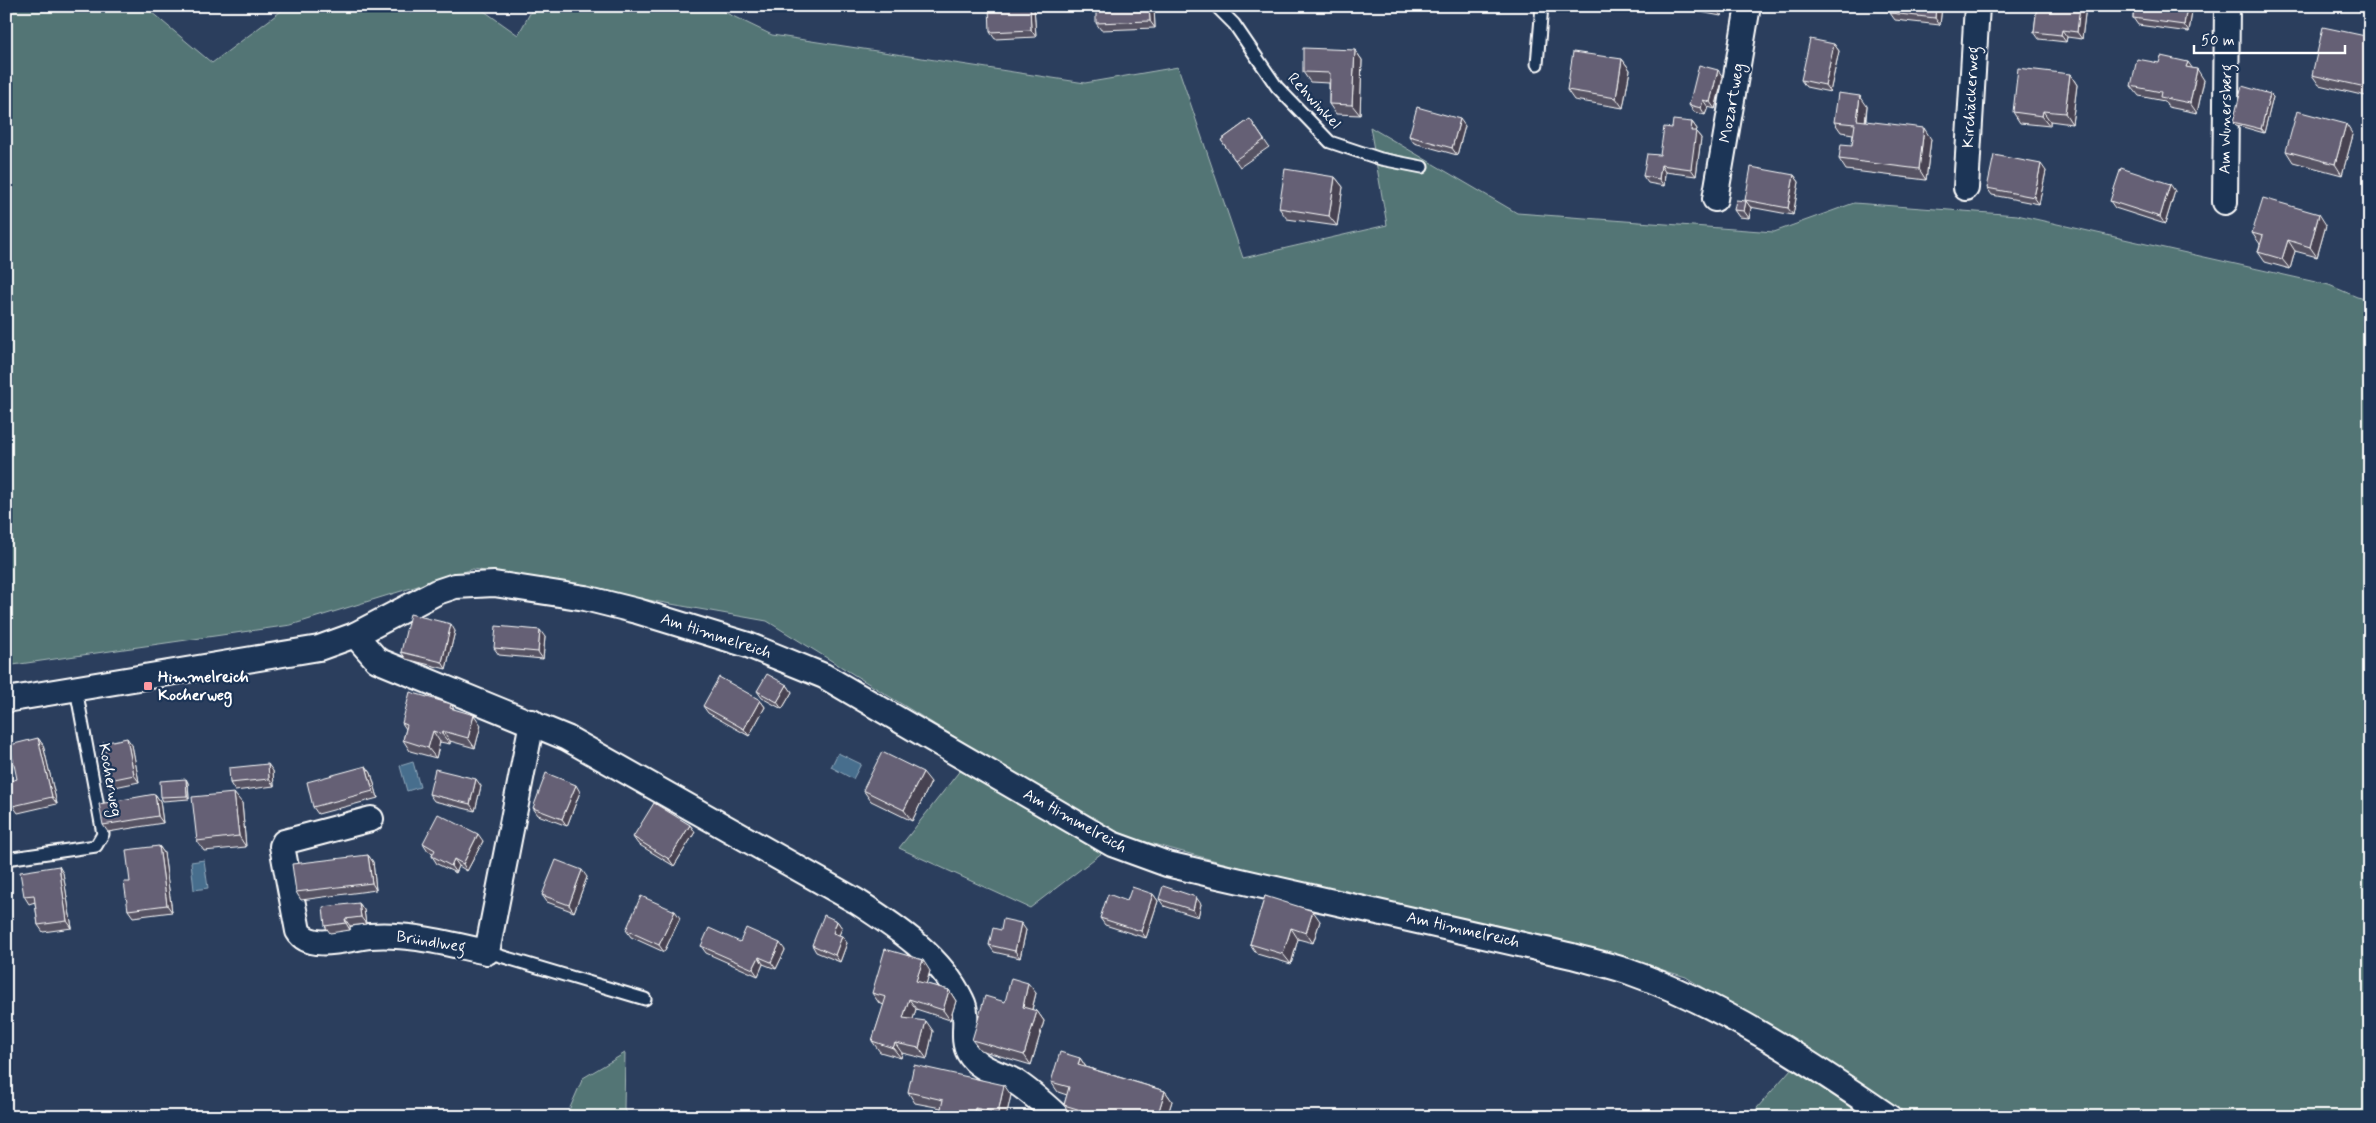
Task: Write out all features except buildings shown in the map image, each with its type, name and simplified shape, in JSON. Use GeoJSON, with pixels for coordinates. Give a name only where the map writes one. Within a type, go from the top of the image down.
{"type":"FeatureCollection","features":[{"type":"Feature","properties":{"kind":"street","name":"Mozartweg"},"geometry":{"type":"LineString","coordinates":[[1715,199],[1748,6]]}},
{"type":"Feature","properties":{"kind":"street","name":"Kirchäckerweg"},"geometry":{"type":"LineString","coordinates":[[1966,188],[1977,6]]}},
{"type":"Feature","properties":{"kind":"street","name":"Am Wunersberg"},"geometry":{"type":"LineString","coordinates":[[2225,202],[2227,6]]}},
{"type":"Feature","properties":{"kind":"street","name":"Am Himmelreich"},"geometry":{"type":"LineString","coordinates":[[6,700],[319,648],[355,635],[437,592],[470,584],[494,584],[552,591],[637,611],[699,629],[788,659],[824,676],[1112,844],[1167,864],[1492,936],[1626,971],[1719,1010],[1824,1073],[1889,1117]]}},
{"type":"Feature","properties":{"kind":"street"},"geometry":{"type":"LineString","coordinates":[[355,635],[378,660],[567,738],[856,901],[900,930],[942,972],[963,1002],[968,1052],[977,1063],[1014,1082],[1058,1117]]}},
{"type":"Feature","properties":{"kind":"street","name":"Bründlweg"},"geometry":{"type":"LineString","coordinates":[[372,819],[284,842],[282,846],[298,931],[301,937],[315,942],[399,935],[487,952],[532,722]]}},
{"type":"Feature","properties":{"kind":"lane","name":"Rehwinkel"},"geometry":{"type":"LineString","coordinates":[[1216,6],[1234,24],[1277,87],[1330,142],[1380,159],[1422,167]]}},
{"type":"Feature","properties":{"kind":"lane"},"geometry":{"type":"LineString","coordinates":[[1537,64],[1542,6]]}},
{"type":"Feature","properties":{"kind":"lane","name":"Kocherweg"},"geometry":{"type":"LineString","coordinates":[[6,859],[96,846],[103,834],[76,689]]}},
{"type":"Feature","properties":{"kind":"lane"},"geometry":{"type":"LineString","coordinates":[[487,952],[645,999]]}},
{"type":"Feature","properties":{"kind":"green space"},"geometry":{"type":"Polygon","coordinates":[[[6,6],[144,6],[212,63],[288,6],[383,6],[411,13],[424,6],[477,6],[518,35],[534,6],[712,6],[772,35],[1085,83],[1178,67],[1243,258],[1387,225],[1370,127],[1517,213],[1774,232],[1854,203],[2017,215],[2329,285],[2357,297],[2370,300],[2370,1117],[1755,1117],[1757,1108],[1805,1053],[1686,977],[1556,938],[1364,901],[1124,836],[1030,908],[899,848],[976,750],[767,621],[473,569],[291,625],[6,666],[6,6]]]}},
{"type":"Feature","properties":{"kind":"green space"},"geometry":{"type":"Polygon","coordinates":[[[625,1053],[624,1109],[631,1117],[566,1117],[583,1078],[625,1053]]]}},
{"type":"Feature","properties":{"kind":"water"},"geometry":{"type":"Polygon","coordinates":[[[838,753],[861,764],[853,779],[831,767],[838,753]]]}},
{"type":"Feature","properties":{"kind":"water"},"geometry":{"type":"Polygon","coordinates":[[[413,762],[420,787],[407,791],[400,766],[413,762]]]}},
{"type":"Feature","properties":{"kind":"water"},"geometry":{"type":"Polygon","coordinates":[[[204,860],[208,888],[194,890],[191,862],[204,860]]]}},
{"type":"Feature","properties":{"kind":"place","name":"Himmelreich Kocherweg"},"geometry":{"type":"Point","coordinates":[148,686]}}]}
